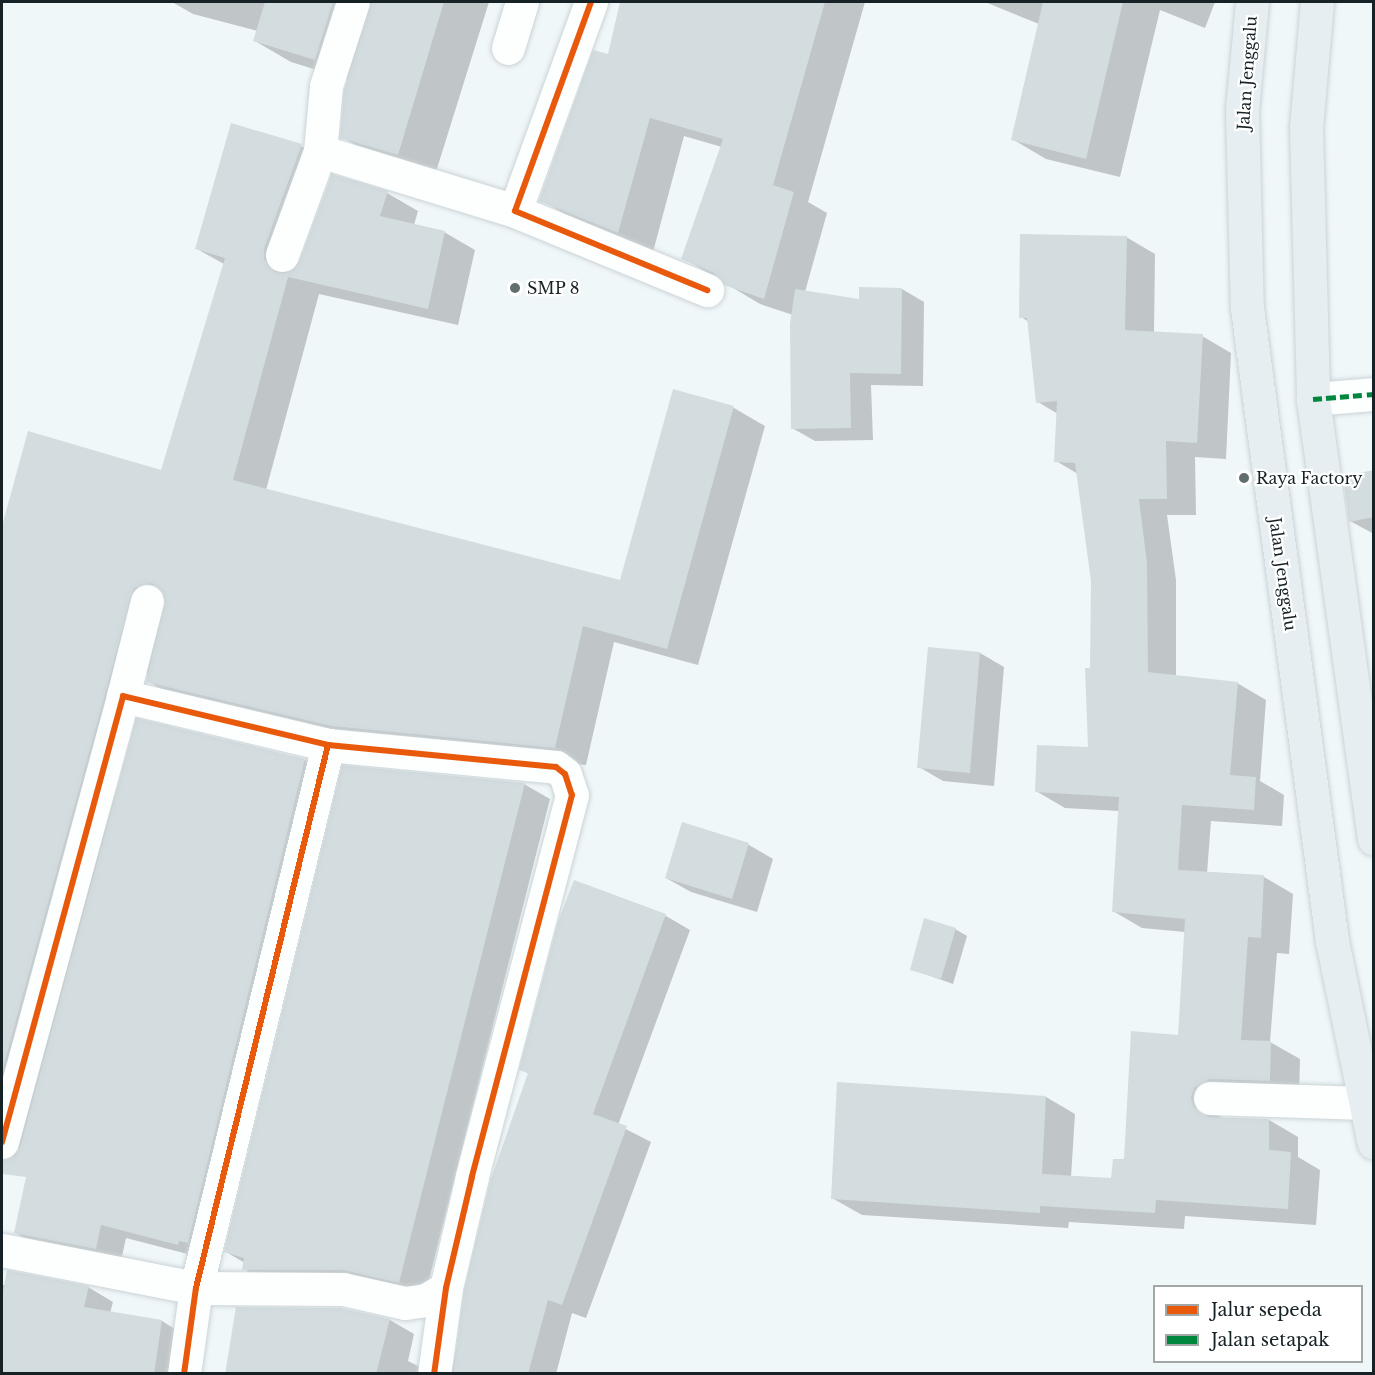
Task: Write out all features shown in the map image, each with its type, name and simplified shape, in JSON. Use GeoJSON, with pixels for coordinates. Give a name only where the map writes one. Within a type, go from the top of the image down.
{"type":"FeatureCollection","features":[{"type":"Feature","properties":{"kind":"main road","name":"Jalan Jenggalu"},"geometry":{"type":"LineString","coordinates":[[1252,2],[1242,110],[1247,308],[1332,941],[1374,1143]]}},
{"type":"Feature","properties":{"kind":"main road"},"geometry":{"type":"LineString","coordinates":[[1317,2],[1306,127],[1313,399],[1374,839]]}},
{"type":"Feature","properties":{"kind":"street"},"geometry":{"type":"LineString","coordinates":[[282,255],[320,151],[326,86],[353,2]]}},
{"type":"Feature","properties":{"kind":"street"},"geometry":{"type":"LineString","coordinates":[[508,48],[522,2]]}},
{"type":"Feature","properties":{"kind":"street"},"geometry":{"type":"LineString","coordinates":[[515,211],[591,2]]}},
{"type":"Feature","properties":{"kind":"street"},"geometry":{"type":"LineString","coordinates":[[320,151],[515,211],[707,290]]}},
{"type":"Feature","properties":{"kind":"street"},"geometry":{"type":"LineString","coordinates":[[1313,399],[1374,394]]}},
{"type":"Feature","properties":{"kind":"street"},"geometry":{"type":"LineString","coordinates":[[2,1142],[147,601]]}},
{"type":"Feature","properties":{"kind":"street"},"geometry":{"type":"LineString","coordinates":[[123,696],[328,745],[556,767],[570,784],[569,807],[446,1288],[434,1374]]}},
{"type":"Feature","properties":{"kind":"street"},"geometry":{"type":"LineString","coordinates":[[184,1374],[195,1288],[328,745]]}},
{"type":"Feature","properties":{"kind":"street"},"geometry":{"type":"LineString","coordinates":[[1210,1098],[1365,1103]]}},
{"type":"Feature","properties":{"kind":"street"},"geometry":{"type":"LineString","coordinates":[[2,1250],[195,1288],[343,1289],[405,1303],[426,1300],[446,1288]]}},
{"type":"Feature","properties":{"kind":"building"},"geometry":{"type":"Polygon","coordinates":[[[265,2],[333,2],[315,60],[253,41],[265,2]]]}},
{"type":"Feature","properties":{"kind":"building"},"geometry":{"type":"Polygon","coordinates":[[[371,2],[444,2],[398,155],[340,138],[344,90],[371,2]]]}},
{"type":"Feature","properties":{"kind":"building"},"geometry":{"type":"Polygon","coordinates":[[[620,2],[825,2],[773,185],[794,192],[764,299],[724,285],[714,273],[681,259],[723,139],[650,118],[618,233],[539,201],[593,50],[608,54],[620,2]]]}},
{"type":"Feature","properties":{"kind":"building"},"geometry":{"type":"Polygon","coordinates":[[[1043,2],[1123,2],[1086,159],[1011,140],[1043,2]]]}},
{"type":"Feature","properties":{"kind":"building"},"geometry":{"type":"Polygon","coordinates":[[[231,123],[302,144],[264,249],[264,259],[275,272],[286,273],[299,262],[332,174],[388,191],[380,216],[445,231],[428,309],[288,277],[233,480],[620,580],[673,389],[734,406],[667,649],[583,626],[555,748],[331,726],[146,682],[165,596],[152,583],[134,588],[2,1072],[2,526],[28,431],[161,470],[225,258],[195,249],[231,123]]]}},
{"type":"Feature","properties":{"kind":"building"},"geometry":{"type":"Polygon","coordinates":[[[1020,234],[1127,236],[1125,330],[1203,334],[1197,443],[1166,441],[1167,499],[1139,499],[1147,563],[1148,672],[1238,682],[1230,775],[1256,777],[1254,810],[1182,805],[1178,870],[1264,875],[1261,938],[1248,937],[1241,1040],[1271,1041],[1270,1081],[1210,1079],[1194,1088],[1191,1098],[1194,1107],[1209,1117],[1269,1119],[1269,1150],[1291,1152],[1288,1209],[1156,1200],[1155,1213],[1040,1206],[1040,1213],[831,1199],[837,1082],[1046,1096],[1042,1174],[1111,1178],[1113,1159],[1124,1159],[1131,1031],[1178,1035],[1185,919],[1112,912],[1119,797],[1035,792],[1037,745],[1088,747],[1085,668],[1090,668],[1091,581],[1075,463],[1054,462],[1057,401],[1036,403],[1027,318],[1019,318],[1020,234]]]}},
{"type":"Feature","properties":{"kind":"building"},"geometry":{"type":"Polygon","coordinates":[[[859,287],[902,288],[901,374],[850,373],[851,428],[791,429],[790,324],[795,289],[859,299],[859,287]]]}},
{"type":"Feature","properties":{"kind":"building"},"geometry":{"type":"Polygon","coordinates":[[[1374,470],[1374,517],[1349,522],[1343,476],[1374,470]]]}},
{"type":"Feature","properties":{"kind":"building"},"geometry":{"type":"Polygon","coordinates":[[[928,647],[980,652],[970,773],[917,768],[928,647]]]}},
{"type":"Feature","properties":{"kind":"building"},"geometry":{"type":"Polygon","coordinates":[[[136,718],[305,759],[188,1243],[179,1241],[178,1245],[101,1225],[96,1249],[14,1233],[26,1177],[2,1174],[2,1160],[15,1156],[20,1147],[136,718]]]}},
{"type":"Feature","properties":{"kind":"building"},"geometry":{"type":"Polygon","coordinates":[[[342,765],[525,783],[399,1283],[343,1270],[242,1270],[244,1258],[224,1252],[342,765]]]}},
{"type":"Feature","properties":{"kind":"building"},"geometry":{"type":"Polygon","coordinates":[[[682,822],[749,843],[732,899],[665,878],[682,822]]]}},
{"type":"Feature","properties":{"kind":"building"},"geometry":{"type":"Polygon","coordinates":[[[574,880],[666,914],[593,1114],[627,1126],[562,1305],[548,1300],[528,1374],[453,1374],[464,1291],[490,1182],[528,1073],[519,1070],[558,922],[574,880]]]}},
{"type":"Feature","properties":{"kind":"building"},"geometry":{"type":"Polygon","coordinates":[[[924,918],[956,928],[941,979],[910,970],[924,918]]]}},
{"type":"Feature","properties":{"kind":"building"},"geometry":{"type":"Polygon","coordinates":[[[7,1270],[89,1286],[84,1307],[162,1320],[154,1374],[2,1374],[2,1296],[7,1270]]]}},
{"type":"Feature","properties":{"kind":"building"},"geometry":{"type":"Polygon","coordinates":[[[236,1307],[341,1308],[390,1319],[376,1374],[225,1374],[236,1307]]]}},
{"type":"Feature","properties":{"kind":"marked path"},"geometry":{"type":"LineString","coordinates":[[1313,399],[1374,394]]}},
{"type":"Feature","properties":{"kind":"cycle path"},"geometry":{"type":"LineString","coordinates":[[591,2],[515,211],[707,290]]}},
{"type":"Feature","properties":{"kind":"cycle path"},"geometry":{"type":"LineString","coordinates":[[2,1142],[123,696],[328,745],[556,767],[565,774],[572,795],[472,1177],[446,1288],[434,1374]]}},
{"type":"Feature","properties":{"kind":"cycle path"},"geometry":{"type":"LineString","coordinates":[[184,1374],[196,1288],[328,745]]}},
{"type":"Feature","properties":{"kind":"place","name":"SMP 8"},"geometry":{"type":"Point","coordinates":[515,288]}},
{"type":"Feature","properties":{"kind":"place","name":"Raya Factory"},"geometry":{"type":"Point","coordinates":[1244,478]}}]}
